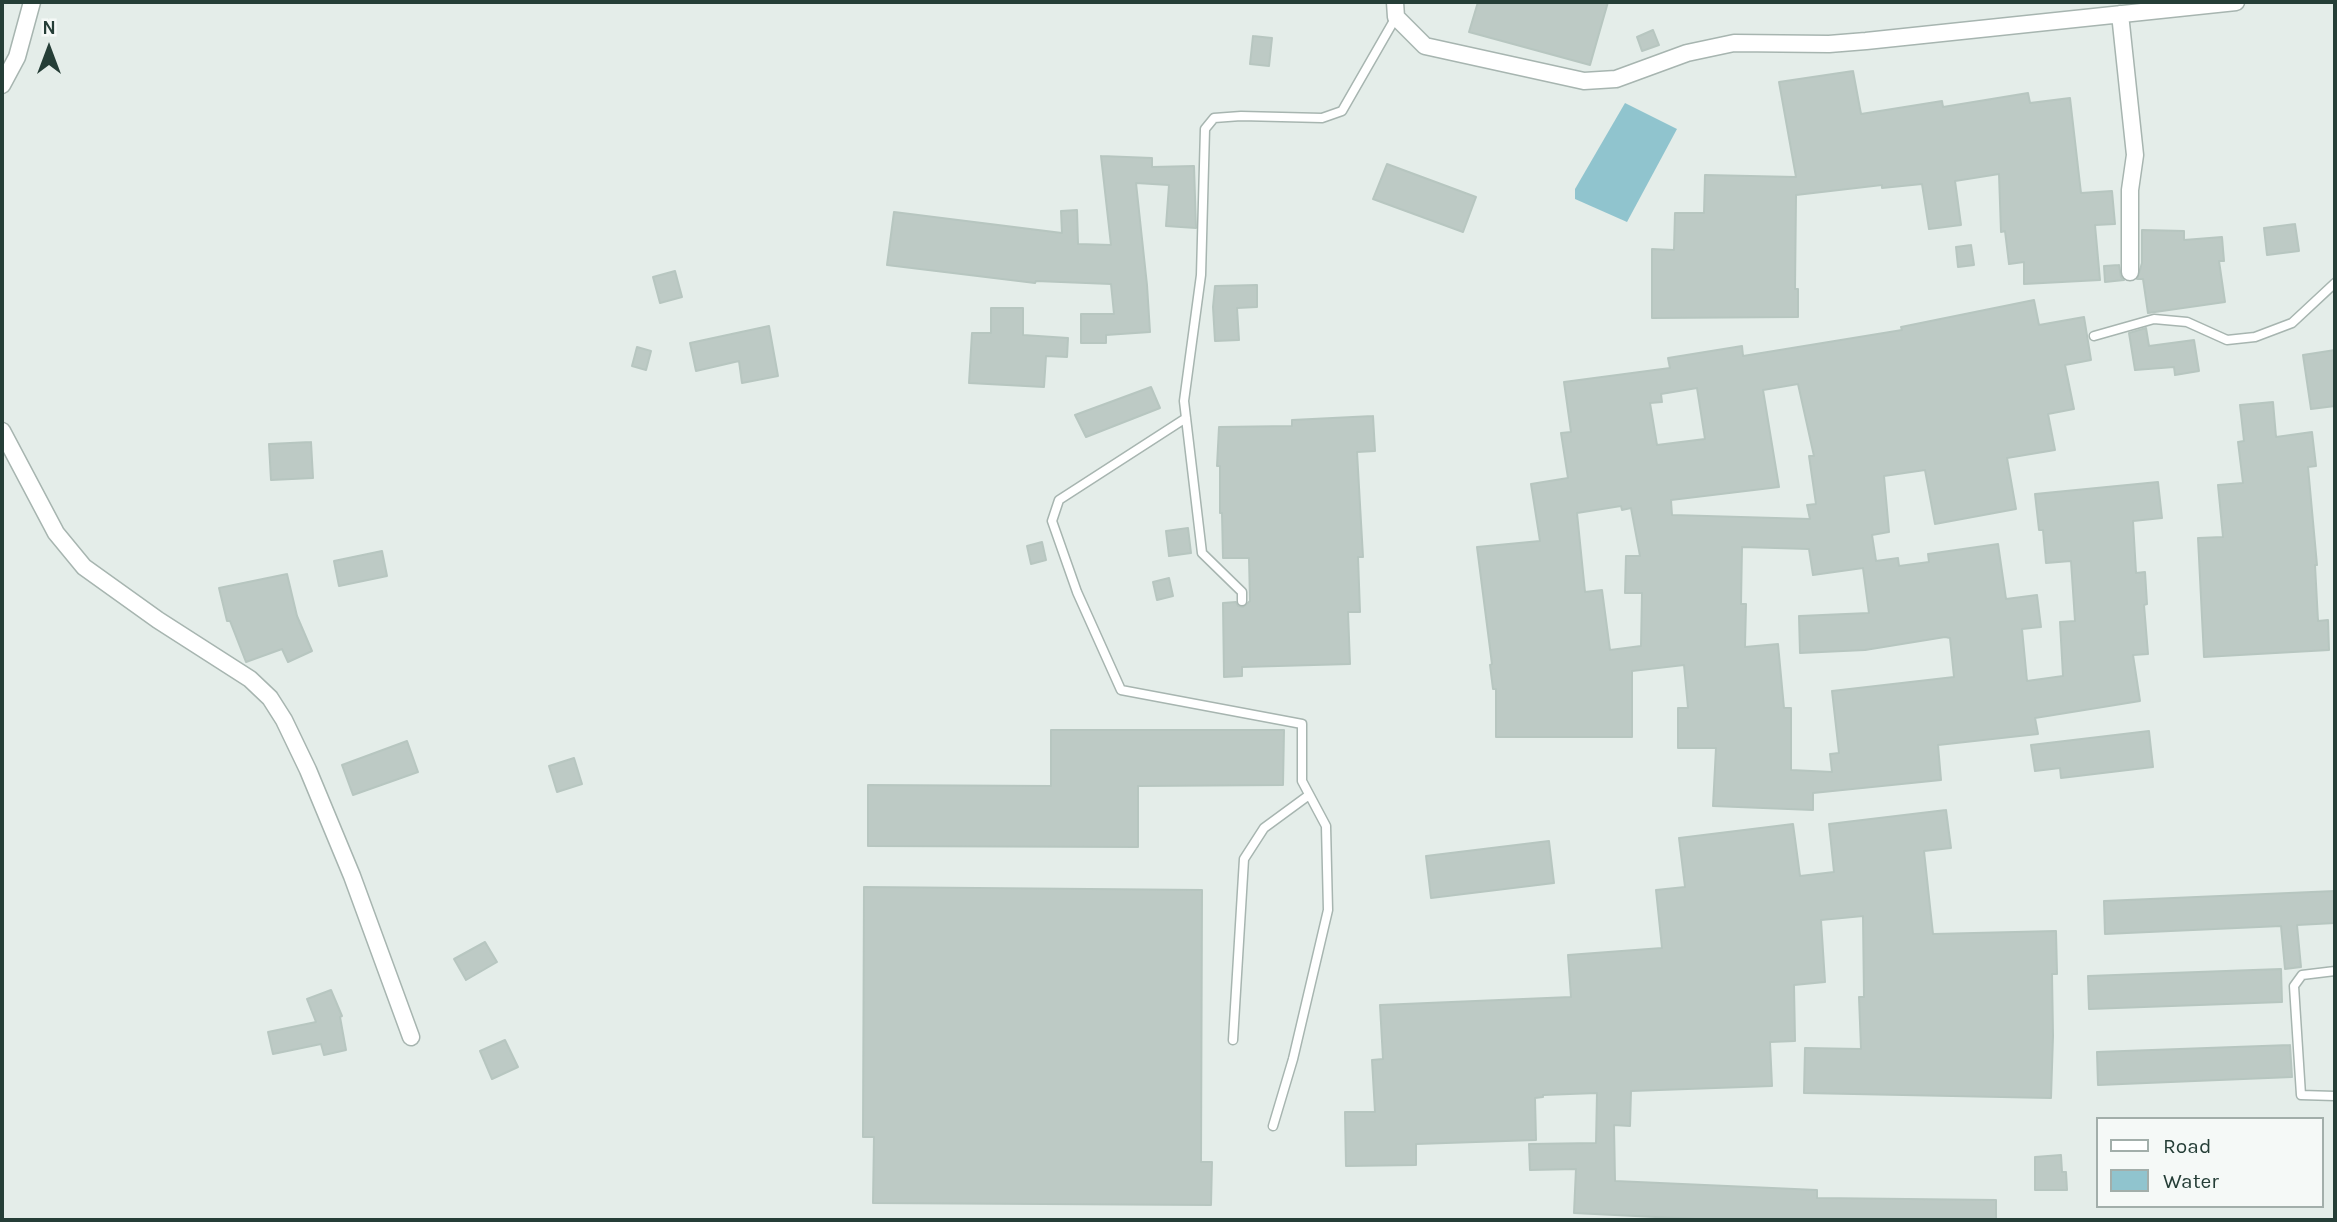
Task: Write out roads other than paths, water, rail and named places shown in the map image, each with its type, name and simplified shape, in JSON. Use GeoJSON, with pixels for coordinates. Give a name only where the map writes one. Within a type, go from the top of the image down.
{"type":"FeatureCollection","features":[{"type":"Feature","properties":{"kind":"street"},"geometry":{"type":"LineString","coordinates":[[2,85],[17,57],[32,2]]}},
{"type":"Feature","properties":{"kind":"street"},"geometry":{"type":"LineString","coordinates":[[1396,9],[1425,46],[1584,81],[1616,79],[1687,53],[1734,43],[1829,44],[2235,2]]}},
{"type":"Feature","properties":{"kind":"street"},"geometry":{"type":"LineString","coordinates":[[2120,14],[2135,155],[2130,190],[2130,272]]}},
{"type":"Feature","properties":{"kind":"street"},"geometry":{"type":"LineString","coordinates":[[2,431],[57,533],[85,567],[158,620],[250,679],[270,698],[284,720],[308,770],[352,876],[411,1037]]}},
{"type":"Feature","properties":{"kind":"lane"},"geometry":{"type":"LineString","coordinates":[[1242,601],[1242,592],[1202,553],[1184,401],[1201,275],[1205,129],[1214,118],[1322,118],[1342,111],[1396,9]]}},
{"type":"Feature","properties":{"kind":"lane"},"geometry":{"type":"LineString","coordinates":[[2094,336],[2154,318],[2187,322],[2227,340],[2255,337],[2292,323],[2335,283]]}},
{"type":"Feature","properties":{"kind":"lane"},"geometry":{"type":"LineString","coordinates":[[1186,418],[1059,500],[1052,521],[1077,592],[1121,690],[1302,724],[1302,781],[1326,826],[1328,909],[1293,1059],[1273,1126]]}},
{"type":"Feature","properties":{"kind":"lane"},"geometry":{"type":"LineString","coordinates":[[1233,1040],[1244,859],[1264,828],[1309,795]]}},
{"type":"Feature","properties":{"kind":"lane"},"geometry":{"type":"LineString","coordinates":[[2335,971],[2302,975],[2294,986],[2301,1095],[2335,1096]]}},
{"type":"Feature","properties":{"kind":"water"},"geometry":{"type":"Polygon","coordinates":[[[1625,103],[1677,129],[1627,222],[1575,199],[1575,189],[1625,103]]]}}]}
